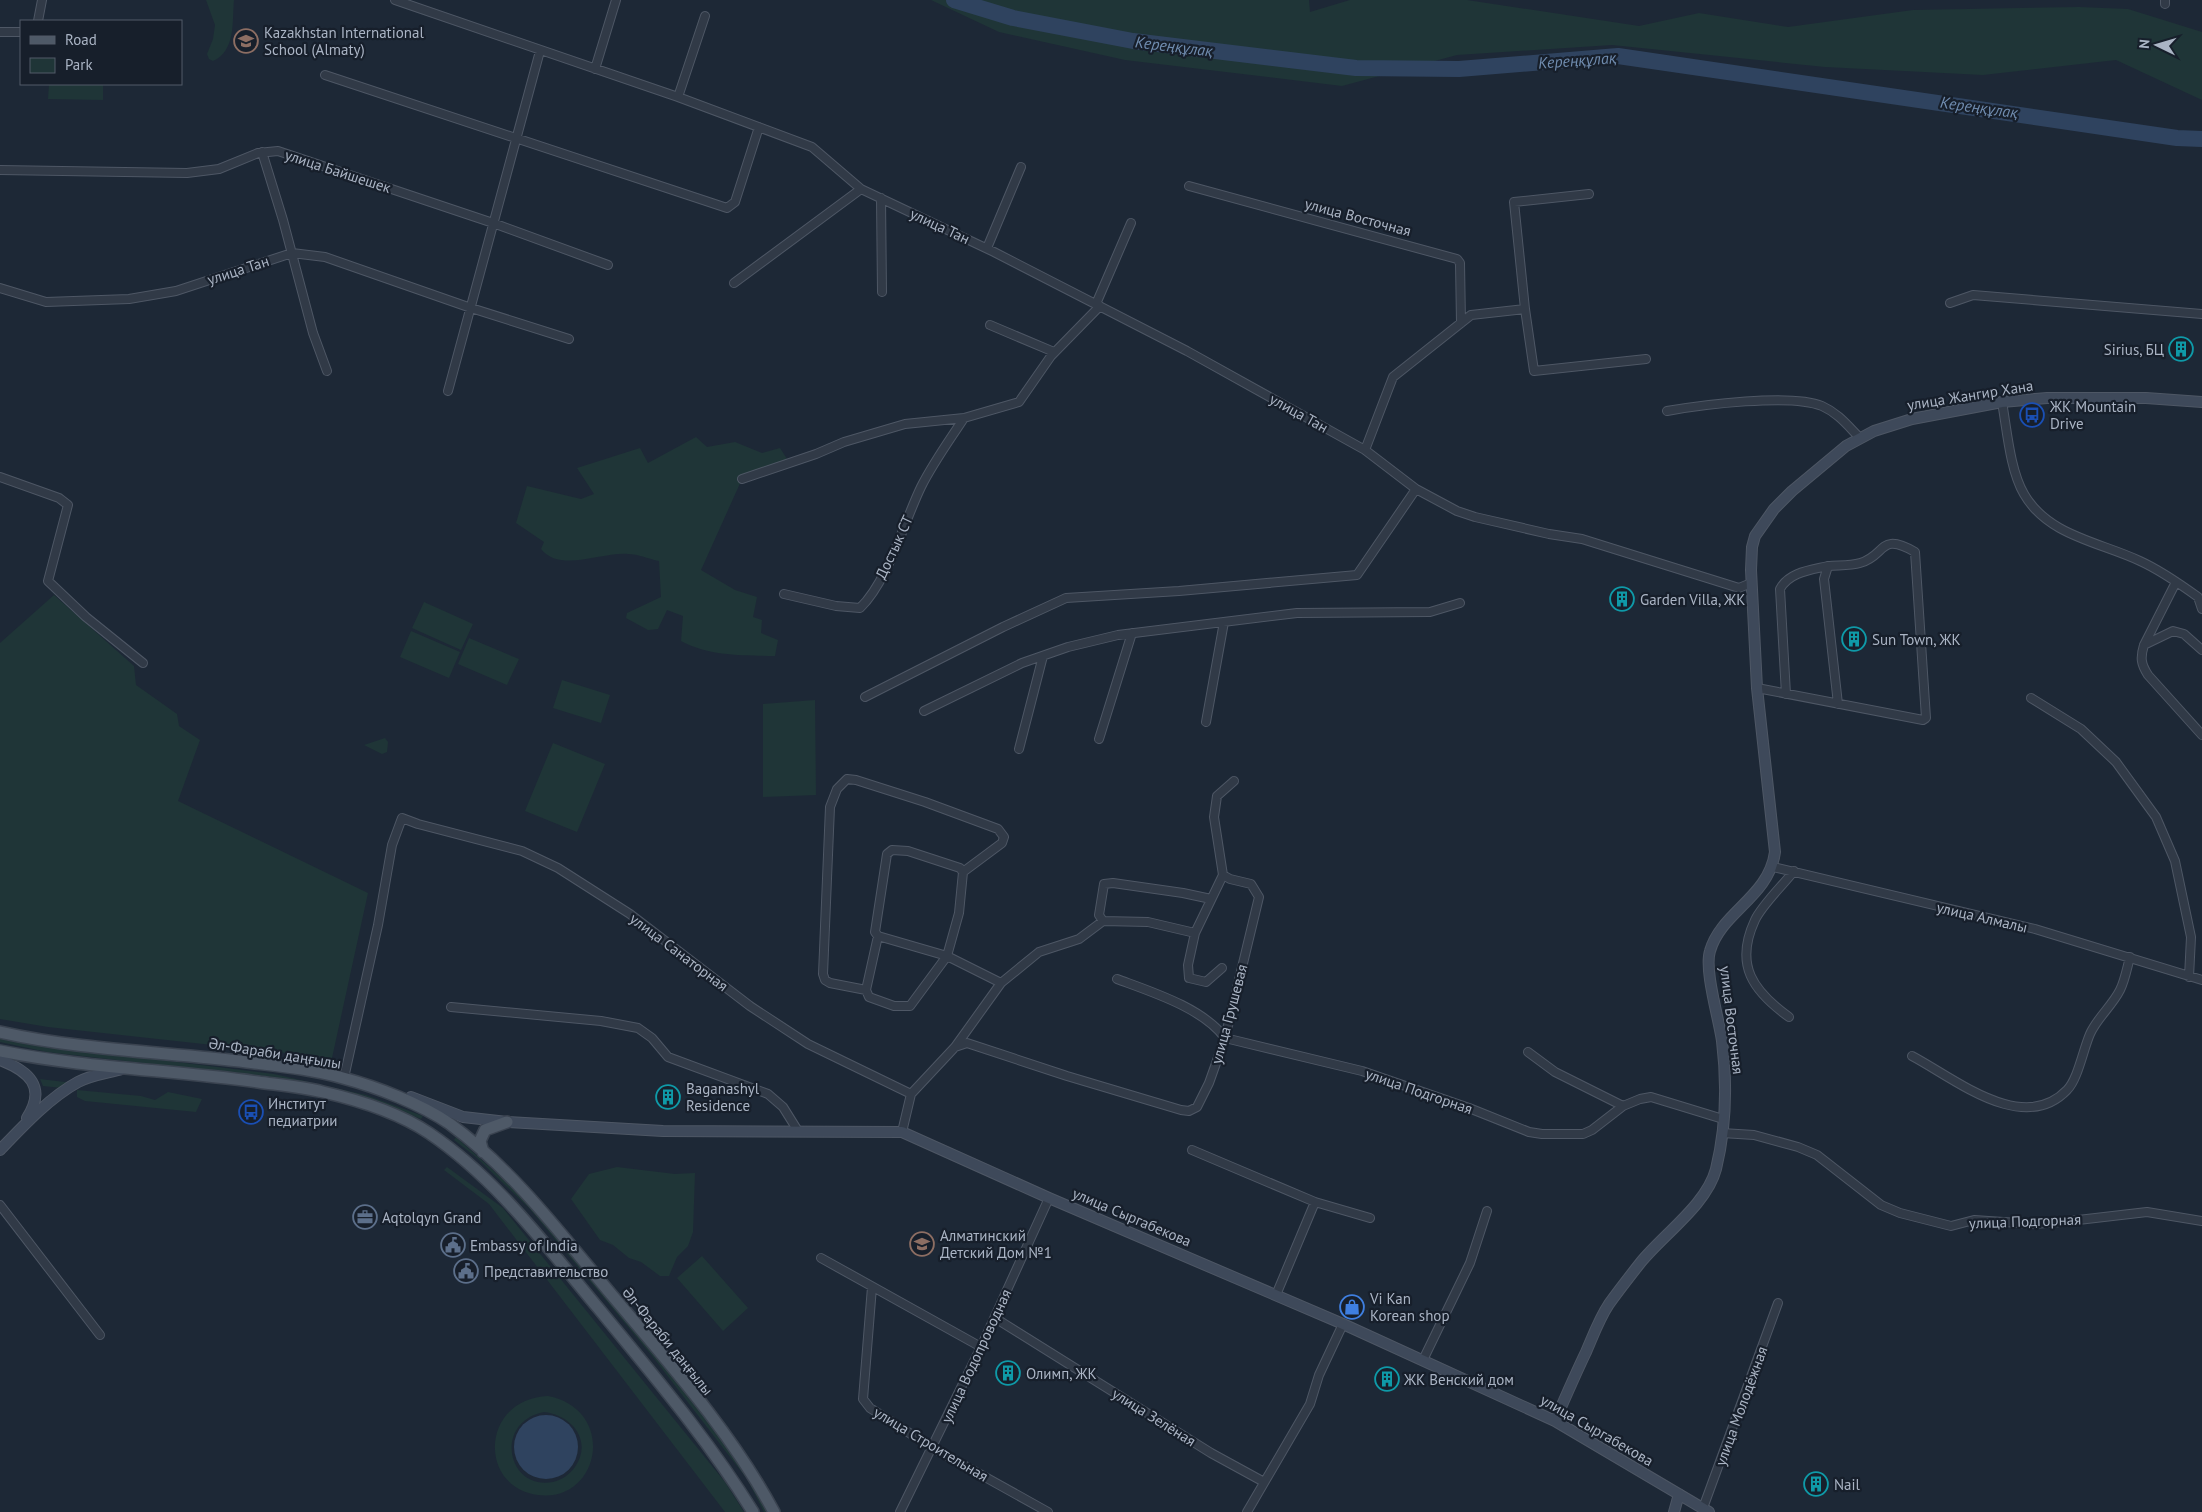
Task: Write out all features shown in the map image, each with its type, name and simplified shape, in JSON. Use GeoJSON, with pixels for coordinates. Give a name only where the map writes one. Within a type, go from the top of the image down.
{"type":"FeatureCollection","features":[{"type":"Feature","properties":{"kind":"main road","name":"Әл-Фараби даңғылы"},"geometry":{"type":"LineString","coordinates":[[0,1032],[70,1044],[280,1066],[344,1078],[431,1112],[483,1152],[541,1211],[685,1384],[736,1450],[760,1486],[774,1512]]}},
{"type":"Feature","properties":{"kind":"main road","name":"Әл-Фараби даңғылы"},"geometry":{"type":"LineString","coordinates":[[0,1051],[126,1068],[199,1074],[323,1092],[404,1120],[427,1132],[488,1182],[543,1242],[672,1397],[722,1462],[753,1512]]}},
{"type":"Feature","properties":{"kind":"main road"},"geometry":{"type":"LineString","coordinates":[[483,1152],[480,1141],[485,1130],[507,1122]]}},
{"type":"Feature","properties":{"kind":"street"},"geometry":{"type":"LineString","coordinates":[[38,20],[42,0]]}},
{"type":"Feature","properties":{"kind":"street","name":"улица Тан"},"geometry":{"type":"LineString","coordinates":[[395,0],[678,97],[812,147],[861,188],[987,248],[1187,351],[1365,450],[1416,489],[1457,511],[1475,518],[1582,539],[1739,588],[1751,583]]}},
{"type":"Feature","properties":{"kind":"street"},"geometry":{"type":"LineString","coordinates":[[595,69],[616,0]]}},
{"type":"Feature","properties":{"kind":"street"},"geometry":{"type":"LineString","coordinates":[[678,97],[705,16]]}},
{"type":"Feature","properties":{"kind":"street"},"geometry":{"type":"LineString","coordinates":[[0,32],[20,32]]}},
{"type":"Feature","properties":{"kind":"street"},"geometry":{"type":"LineString","coordinates":[[448,392],[540,51]]}},
{"type":"Feature","properties":{"kind":"street"},"geometry":{"type":"LineString","coordinates":[[325,76],[516,137],[727,208],[735,202],[758,127]]}},
{"type":"Feature","properties":{"kind":"street","name":"улица Байшешек"},"geometry":{"type":"LineString","coordinates":[[0,170],[187,173],[218,169],[262,152],[278,151],[493,222],[608,264]]}},
{"type":"Feature","properties":{"kind":"street"},"geometry":{"type":"LineString","coordinates":[[262,152],[292,253],[312,333],[327,371]]}},
{"type":"Feature","properties":{"kind":"street"},"geometry":{"type":"LineString","coordinates":[[987,248],[1021,167]]}},
{"type":"Feature","properties":{"kind":"street","name":"улица Восточная"},"geometry":{"type":"LineString","coordinates":[[1189,186],[1457,259],[1460,263],[1461,323]]}},
{"type":"Feature","properties":{"kind":"street"},"geometry":{"type":"LineString","coordinates":[[734,283],[861,188]]}},
{"type":"Feature","properties":{"kind":"street"},"geometry":{"type":"LineString","coordinates":[[1589,194],[1514,202],[1525,308],[1534,371],[1646,359]]}},
{"type":"Feature","properties":{"kind":"street"},"geometry":{"type":"LineString","coordinates":[[881,198],[882,292]]}},
{"type":"Feature","properties":{"kind":"street"},"geometry":{"type":"LineString","coordinates":[[742,479],[816,454],[844,442],[905,424],[964,418],[1019,402],[1054,352],[1098,305],[1131,223]]}},
{"type":"Feature","properties":{"kind":"street","name":"улица Тан"},"geometry":{"type":"LineString","coordinates":[[0,288],[46,302],[129,299],[176,291],[292,253],[325,257],[471,308],[568,339]]}},
{"type":"Feature","properties":{"kind":"street"},"geometry":{"type":"LineString","coordinates":[[1950,303],[1973,295],[2202,314]]}},
{"type":"Feature","properties":{"kind":"street"},"geometry":{"type":"LineString","coordinates":[[1365,450],[1393,377],[1471,315],[1525,308]]}},
{"type":"Feature","properties":{"kind":"street"},"geometry":{"type":"LineString","coordinates":[[990,325],[1054,352]]}},
{"type":"Feature","properties":{"kind":"street","name":"улица Жангир Хана"},"geometry":{"type":"LineString","coordinates":[[1755,536],[1774,509],[1792,491],[1840,451],[1874,431],[1912,419],[2002,402],[2094,397],[2202,402]]}},
{"type":"Feature","properties":{"kind":"street"},"geometry":{"type":"LineString","coordinates":[[1667,411],[1742,402],[1804,402],[1829,409],[1860,438]]}},
{"type":"Feature","properties":{"kind":"street"},"geometry":{"type":"LineString","coordinates":[[2002,402],[2016,477],[2024,494],[2039,515],[2068,533],[2141,561],[2198,597],[2202,609]]}},
{"type":"Feature","properties":{"kind":"street","name":"Достык СТ"},"geometry":{"type":"LineString","coordinates":[[784,594],[836,606],[860,608],[870,599],[894,552],[921,488],[964,418]]}},
{"type":"Feature","properties":{"kind":"street"},"geometry":{"type":"LineString","coordinates":[[0,477],[59,498],[68,505],[48,581],[86,617],[143,663]]}},
{"type":"Feature","properties":{"kind":"street"},"geometry":{"type":"LineString","coordinates":[[865,698],[1003,627],[1066,598],[1179,591],[1357,575],[1416,489]]}},
{"type":"Feature","properties":{"kind":"street","name":"улица Восточная"},"geometry":{"type":"LineString","coordinates":[[1555,1421],[1602,1314],[1641,1262],[1707,1190],[1716,1168],[1722,1133],[1725,1080],[1722,1043],[1711,987],[1709,954],[1712,943],[1722,928],[1760,888],[1773,867],[1775,852],[1757,688],[1751,583],[1752,547],[1755,536]]}},
{"type":"Feature","properties":{"kind":"street"},"geometry":{"type":"LineString","coordinates":[[1757,688],[1786,694],[1923,720],[1927,715],[1915,552],[1905,546],[1894,544],[1881,547],[1871,558],[1860,563],[1828,566],[1798,573],[1784,580],[1780,588],[1786,694]]}},
{"type":"Feature","properties":{"kind":"street"},"geometry":{"type":"LineString","coordinates":[[1828,566],[1824,579],[1838,704]]}},
{"type":"Feature","properties":{"kind":"street"},"geometry":{"type":"LineString","coordinates":[[2176,582],[2144,646],[2141,655],[2142,665],[2148,675],[2202,735]]}},
{"type":"Feature","properties":{"kind":"street"},"geometry":{"type":"LineString","coordinates":[[924,712],[1022,663],[1068,647],[1132,633],[1297,613],[1430,612],[1460,603]]}},
{"type":"Feature","properties":{"kind":"street"},"geometry":{"type":"LineString","coordinates":[[1206,722],[1224,622]]}},
{"type":"Feature","properties":{"kind":"street"},"geometry":{"type":"LineString","coordinates":[[2144,646],[2173,632],[2184,634],[2202,650]]}},
{"type":"Feature","properties":{"kind":"street"},"geometry":{"type":"LineString","coordinates":[[1099,739],[1132,633]]}},
{"type":"Feature","properties":{"kind":"street"},"geometry":{"type":"LineString","coordinates":[[1019,749],[1043,656]]}},
{"type":"Feature","properties":{"kind":"street"},"geometry":{"type":"LineString","coordinates":[[2031,698],[2081,729],[2116,762],[2156,817],[2175,861],[2191,937],[2188,977]]}},
{"type":"Feature","properties":{"kind":"street"},"geometry":{"type":"LineString","coordinates":[[866,990],[830,983],[825,980],[823,974],[830,807],[837,789],[847,779],[856,780],[925,802],[998,829],[1004,837],[1002,843],[963,872],[959,913],[947,956],[910,1006],[894,1006],[870,997],[866,990],[878,936],[875,932],[887,854],[892,850],[908,851],[960,868],[963,872]]}},
{"type":"Feature","properties":{"kind":"street"},"geometry":{"type":"LineString","coordinates":[[1222,968],[1206,982],[1189,978],[1188,965],[1195,933],[1224,874],[1214,817],[1217,796],[1234,781]]}},
{"type":"Feature","properties":{"kind":"street","name":"улица Санаторная"},"geometry":{"type":"LineString","coordinates":[[344,1078],[378,925],[392,846],[402,818],[418,824],[522,851],[558,868],[630,914],[750,1006],[808,1044],[911,1094]]}},
{"type":"Feature","properties":{"kind":"street","name":"улица Алмалы"},"geometry":{"type":"LineString","coordinates":[[1773,867],[2035,929],[2202,980]]}},
{"type":"Feature","properties":{"kind":"street"},"geometry":{"type":"LineString","coordinates":[[1789,1018],[1768,1002],[1750,977],[1745,953],[1756,919],[1794,871]]}},
{"type":"Feature","properties":{"kind":"street","name":"улица Грушевая"},"geometry":{"type":"LineString","coordinates":[[955,1047],[967,1043],[1067,1076],[1190,1111],[1197,1107],[1209,1083],[1225,1038],[1259,897],[1251,884],[1230,879],[1224,874]]}},
{"type":"Feature","properties":{"kind":"street"},"geometry":{"type":"LineString","coordinates":[[1103,921],[1099,915],[1104,884],[1113,883],[1157,889],[1210,900]]}},
{"type":"Feature","properties":{"kind":"street"},"geometry":{"type":"LineString","coordinates":[[902,1132],[911,1094],[955,1047],[1002,983],[1039,952],[1080,939],[1103,921],[1148,922],[1195,933]]}},
{"type":"Feature","properties":{"kind":"street"},"geometry":{"type":"LineString","coordinates":[[878,936],[947,956],[1002,983]]}},
{"type":"Feature","properties":{"kind":"street"},"geometry":{"type":"LineString","coordinates":[[1912,1056],[1979,1094],[2010,1106],[2030,1108],[2044,1106],[2068,1089],[2090,1034],[2100,1016],[2120,990],[2130,957]]}},
{"type":"Feature","properties":{"kind":"street","name":"улица Подгорная"},"geometry":{"type":"LineString","coordinates":[[1117,979],[1169,1000],[1199,1015],[1219,1030],[1225,1038],[1362,1072],[1469,1108],[1529,1132],[1542,1134],[1583,1134],[1592,1130],[1623,1106],[1651,1097],[1723,1120]]}},
{"type":"Feature","properties":{"kind":"street"},"geometry":{"type":"LineString","coordinates":[[451,1007],[600,1021],[638,1028],[652,1038],[668,1058],[768,1094],[783,1107],[798,1131]]}},
{"type":"Feature","properties":{"kind":"street"},"geometry":{"type":"LineString","coordinates":[[1528,1052],[1555,1072],[1623,1106]]}},
{"type":"Feature","properties":{"kind":"street"},"geometry":{"type":"LineString","coordinates":[[0,1060],[23,1071],[34,1086],[36,1098],[34,1107],[20,1129]]}},
{"type":"Feature","properties":{"kind":"street"},"geometry":{"type":"LineString","coordinates":[[0,1150],[20,1129],[66,1089],[80,1081],[126,1068]]}},
{"type":"Feature","properties":{"kind":"street","name":"улица Сыргабекова"},"geometry":{"type":"LineString","coordinates":[[344,1078],[398,1091],[463,1117],[507,1122],[663,1131],[902,1132],[1049,1198],[1343,1324],[1555,1421],[1706,1510]]}},
{"type":"Feature","properties":{"kind":"street","name":"улица Подгорная"},"geometry":{"type":"LineString","coordinates":[[1722,1133],[1754,1135],[1798,1147],[1817,1155],[1881,1205],[1900,1214],[1951,1226],[1974,1220],[2033,1224],[2147,1212],[2202,1222]]}},
{"type":"Feature","properties":{"kind":"street"},"geometry":{"type":"LineString","coordinates":[[1192,1150],[1315,1202],[1370,1218]]}},
{"type":"Feature","properties":{"kind":"street","name":"улица Водопроводная"},"geometry":{"type":"LineString","coordinates":[[900,1512],[981,1347],[1049,1198]]}},
{"type":"Feature","properties":{"kind":"street"},"geometry":{"type":"LineString","coordinates":[[1276,1295],[1315,1202]]}},
{"type":"Feature","properties":{"kind":"street"},"geometry":{"type":"LineString","coordinates":[[0,1205],[100,1335]]}},
{"type":"Feature","properties":{"kind":"street"},"geometry":{"type":"LineString","coordinates":[[1423,1360],[1470,1263],[1487,1211]]}},
{"type":"Feature","properties":{"kind":"street"},"geometry":{"type":"LineString","coordinates":[[821,1258],[981,1347]]}},
{"type":"Feature","properties":{"kind":"street","name":"улица Строительная"},"geometry":{"type":"LineString","coordinates":[[872,1287],[863,1399],[870,1408],[933,1448],[1048,1512]]}},
{"type":"Feature","properties":{"kind":"street","name":"улица Молодёжная"},"geometry":{"type":"LineString","coordinates":[[1706,1510],[1778,1303]]}},
{"type":"Feature","properties":{"kind":"street","name":"улица Зелёная"},"geometry":{"type":"LineString","coordinates":[[994,1318],[1211,1453],[1264,1482]]}},
{"type":"Feature","properties":{"kind":"street"},"geometry":{"type":"LineString","coordinates":[[1246,1512],[1310,1404],[1319,1375],[1343,1324]]}},
{"type":"Feature","properties":{"kind":"street"},"geometry":{"type":"LineString","coordinates":[[1674,1512],[1678,1494]]}},
{"type":"Feature","properties":{"kind":"green space"},"geometry":{"type":"Polygon","coordinates":[[[206,0],[234,0],[233,26],[229,43],[226,50],[213,61],[209,59],[207,54],[213,39],[215,25],[206,0]]]}},
{"type":"Feature","properties":{"kind":"green space"},"geometry":{"type":"Polygon","coordinates":[[[931,0],[1309,0],[1310,12],[1350,0],[1467,0],[1639,26],[1699,13],[1788,27],[1913,10],[2079,7],[2128,9],[2202,32],[2202,100],[2116,60],[1983,75],[1825,67],[1612,45],[1457,55],[1342,86],[1125,60],[999,32],[931,0]]]}},
{"type":"Feature","properties":{"kind":"green space"},"geometry":{"type":"Polygon","coordinates":[[[49,85],[103,85],[103,100],[48,99],[49,85]]]}},
{"type":"Feature","properties":{"kind":"green space"},"geometry":{"type":"Polygon","coordinates":[[[696,437],[707,447],[735,442],[762,453],[780,448],[789,462],[742,479],[701,570],[735,590],[757,597],[753,617],[762,620],[761,633],[778,640],[775,656],[715,653],[692,646],[681,641],[683,616],[667,610],[658,629],[648,630],[626,618],[627,613],[661,597],[659,561],[628,554],[582,560],[559,560],[549,556],[541,549],[544,542],[516,523],[527,486],[581,499],[594,494],[577,468],[640,448],[648,463],[696,437]]]}},
{"type":"Feature","properties":{"kind":"green space"},"geometry":{"type":"Polygon","coordinates":[[[54,595],[134,666],[136,685],[177,714],[179,726],[200,740],[178,801],[368,893],[332,1058],[48,1027],[0,1019],[0,643],[54,595]]]}},
{"type":"Feature","properties":{"kind":"green space"},"geometry":{"type":"Polygon","coordinates":[[[424,602],[473,624],[461,650],[412,628],[424,602]]]}},
{"type":"Feature","properties":{"kind":"green space"},"geometry":{"type":"Polygon","coordinates":[[[411,631],[460,652],[449,678],[400,657],[411,631]]]}},
{"type":"Feature","properties":{"kind":"green space"},"geometry":{"type":"Polygon","coordinates":[[[469,638],[519,659],[507,685],[458,664],[469,638]]]}},
{"type":"Feature","properties":{"kind":"green space"},"geometry":{"type":"Polygon","coordinates":[[[562,680],[610,695],[601,723],[553,708],[562,680]]]}},
{"type":"Feature","properties":{"kind":"green space"},"geometry":{"type":"Polygon","coordinates":[[[815,700],[816,795],[763,797],[763,704],[815,700]]]}},
{"type":"Feature","properties":{"kind":"green space"},"geometry":{"type":"Polygon","coordinates":[[[385,738],[388,742],[387,752],[382,754],[364,745],[385,738]]]}},
{"type":"Feature","properties":{"kind":"green space"},"geometry":{"type":"Polygon","coordinates":[[[553,743],[605,764],[577,832],[525,811],[553,743]]]}},
{"type":"Feature","properties":{"kind":"green space"},"geometry":{"type":"Polygon","coordinates":[[[0,1036],[46,1046],[274,1074],[366,1095],[423,1116],[421,1119],[364,1098],[274,1078],[47,1052],[0,1042],[0,1036]]]}},
{"type":"Feature","properties":{"kind":"green space"},"geometry":{"type":"Polygon","coordinates":[[[40,1079],[73,1083],[62,1088],[43,1086],[40,1079]]]}},
{"type":"Feature","properties":{"kind":"green space"},"geometry":{"type":"Polygon","coordinates":[[[77,1090],[141,1096],[155,1100],[168,1092],[202,1099],[196,1112],[85,1101],[77,1097],[77,1090]]]}},
{"type":"Feature","properties":{"kind":"green space"},"geometry":{"type":"Polygon","coordinates":[[[456,1137],[532,1205],[657,1354],[750,1476],[769,1512],[764,1512],[747,1479],[653,1357],[529,1208],[476,1157],[454,1140],[456,1137]]]}},
{"type":"Feature","properties":{"kind":"green space"},"geometry":{"type":"Polygon","coordinates":[[[447,1167],[503,1208],[725,1482],[744,1512],[725,1512],[489,1204],[444,1170],[447,1167]]]}},
{"type":"Feature","properties":{"kind":"green space"},"geometry":{"type":"Polygon","coordinates":[[[617,1167],[675,1174],[695,1173],[693,1232],[688,1246],[677,1257],[669,1276],[660,1276],[641,1262],[629,1258],[613,1245],[600,1240],[571,1199],[589,1174],[617,1167]]]}},
{"type":"Feature","properties":{"kind":"green space"},"geometry":{"type":"Polygon","coordinates":[[[702,1256],[748,1308],[723,1331],[677,1278],[702,1256]]]}},
{"type":"Feature","properties":{"kind":"green space"},"geometry":{"type":"Polygon","coordinates":[[[548,1396],[570,1405],[585,1418],[592,1436],[592,1454],[587,1471],[576,1485],[559,1494],[538,1495],[518,1489],[505,1477],[497,1461],[495,1444],[499,1427],[509,1412],[526,1401],[548,1396]],[[544,1412],[528,1418],[517,1428],[512,1441],[512,1454],[516,1466],[525,1476],[537,1482],[553,1482],[563,1478],[573,1470],[580,1457],[582,1448],[577,1431],[563,1418],[544,1412]]]}},
{"type":"Feature","properties":{"kind":"water"},"geometry":{"type":"Polygon","coordinates":[[[546,1415],[564,1421],[572,1429],[578,1447],[572,1465],[564,1473],[546,1479],[528,1473],[520,1465],[514,1447],[520,1429],[528,1421],[546,1415]]]}},
{"type":"Feature","properties":{"kind":"waterway","name":"Кереңқұлақ"},"geometry":{"type":"LineString","coordinates":[[954,0],[1013,18],[1133,41],[1356,68],[1459,69],[1618,56],[2177,138],[2202,139]]}},
{"type":"Feature","properties":{"kind":"place","name":"Kazakhstan International School (Almaty)"},"geometry":{"type":"Point","coordinates":[246,41]}},
{"type":"Feature","properties":{"kind":"place","name":"Sirius, БЦ"},"geometry":{"type":"Point","coordinates":[2181,349]}},
{"type":"Feature","properties":{"kind":"place","name":"ЖК Mountain Drive"},"geometry":{"type":"Point","coordinates":[2032,415]}},
{"type":"Feature","properties":{"kind":"place","name":"Garden Villa, ЖК"},"geometry":{"type":"Point","coordinates":[1622,599]}},
{"type":"Feature","properties":{"kind":"place","name":"Sun Town, ЖК"},"geometry":{"type":"Point","coordinates":[1854,639]}},
{"type":"Feature","properties":{"kind":"place","name":"Baganashyl Residence"},"geometry":{"type":"Point","coordinates":[668,1097]}},
{"type":"Feature","properties":{"kind":"place","name":"Институт педиатрии"},"geometry":{"type":"Point","coordinates":[251,1112]}},
{"type":"Feature","properties":{"kind":"place","name":"Aqtolqyn Grand"},"geometry":{"type":"Point","coordinates":[365,1217]}},
{"type":"Feature","properties":{"kind":"place","name":"Алматинский Детский Дом №1"},"geometry":{"type":"Point","coordinates":[922,1244]}},
{"type":"Feature","properties":{"kind":"place","name":"Embassy of India"},"geometry":{"type":"Point","coordinates":[453,1245]}},
{"type":"Feature","properties":{"kind":"place","name":"Представительство"},"geometry":{"type":"Point","coordinates":[466,1271]}},
{"type":"Feature","properties":{"kind":"place","name":"Vi Kan Korean shop"},"geometry":{"type":"Point","coordinates":[1352,1307]}},
{"type":"Feature","properties":{"kind":"place","name":"Олимп, ЖК"},"geometry":{"type":"Point","coordinates":[1008,1373]}},
{"type":"Feature","properties":{"kind":"place","name":"ЖК Венский дом"},"geometry":{"type":"Point","coordinates":[1387,1379]}},
{"type":"Feature","properties":{"kind":"place","name":"Nail"},"geometry":{"type":"Point","coordinates":[1816,1484]}}]}
